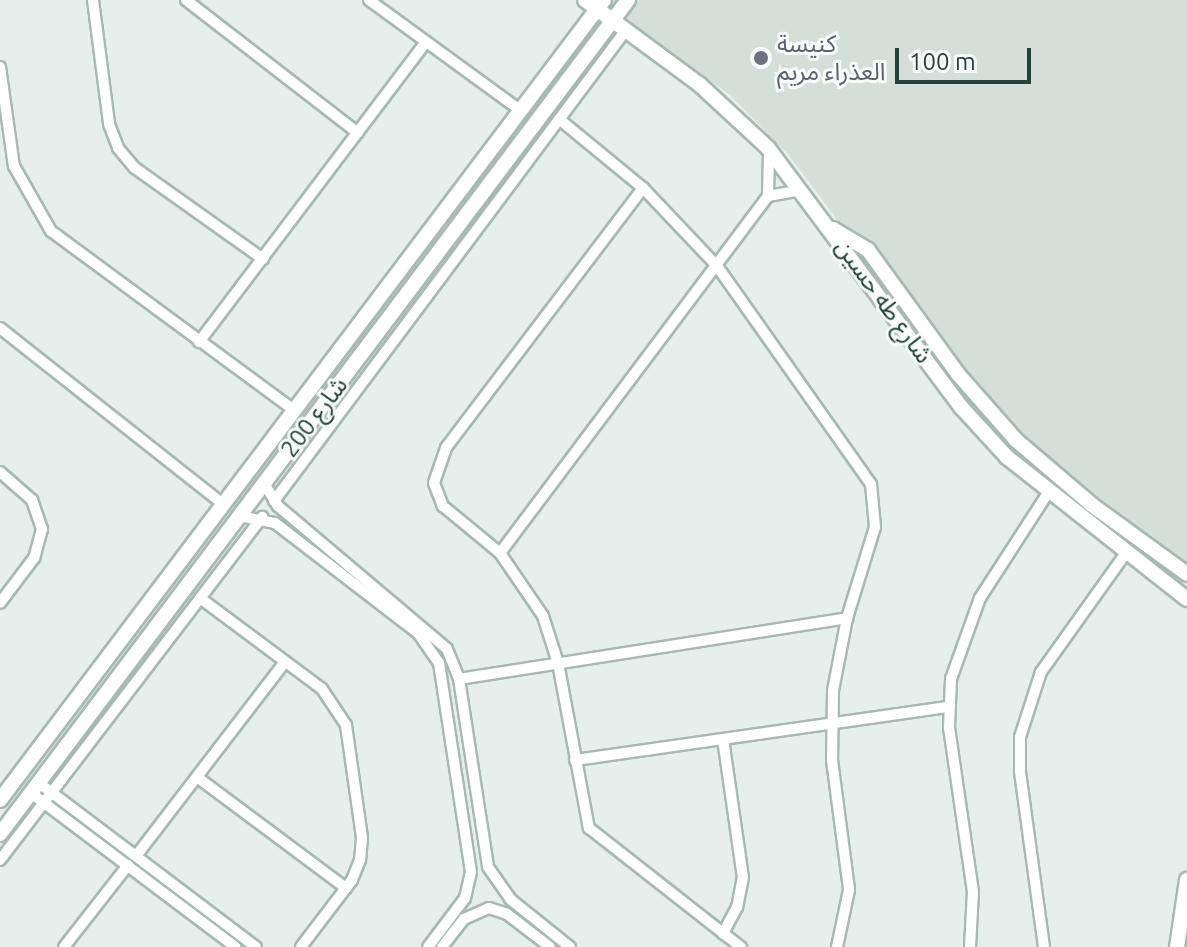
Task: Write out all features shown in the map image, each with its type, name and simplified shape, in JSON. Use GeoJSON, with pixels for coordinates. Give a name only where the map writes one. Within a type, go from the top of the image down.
{"type":"FeatureCollection","features":[{"type":"Feature","properties":{"kind":"street"},"geometry":{"type":"LineString","coordinates":[[93,0],[109,124],[118,148],[135,168],[263,259]]}},
{"type":"Feature","properties":{"kind":"street"},"geometry":{"type":"LineString","coordinates":[[186,0],[358,133]]}},
{"type":"Feature","properties":{"kind":"street"},"geometry":{"type":"LineString","coordinates":[[369,0],[521,111]]}},
{"type":"Feature","properties":{"kind":"street","name":"شارع 200"},"geometry":{"type":"LineString","coordinates":[[0,834],[613,21],[622,2]]}},
{"type":"Feature","properties":{"kind":"street","name":"شارع 200"},"geometry":{"type":"LineString","coordinates":[[2,794],[521,111],[595,3]]}},
{"type":"Feature","properties":{"kind":"street","name":"شارع طه حسين"},"geometry":{"type":"LineString","coordinates":[[595,3],[613,21],[699,84],[768,148],[803,190],[961,407],[1048,493],[1187,599]]}},
{"type":"Feature","properties":{"kind":"street"},"geometry":{"type":"LineString","coordinates":[[274,501],[626,30]]}},
{"type":"Feature","properties":{"kind":"street"},"geometry":{"type":"LineString","coordinates":[[199,342],[426,42]]}},
{"type":"Feature","properties":{"kind":"street"},"geometry":{"type":"LineString","coordinates":[[0,67],[14,166],[41,220],[61,242],[295,411]]}},
{"type":"Feature","properties":{"kind":"street"},"geometry":{"type":"LineString","coordinates":[[559,119],[643,188],[717,266],[871,484],[875,527],[847,618],[831,724],[849,890],[837,947]]}},
{"type":"Feature","properties":{"kind":"street"},"geometry":{"type":"LineString","coordinates":[[500,553],[768,196],[768,148]]}},
{"type":"Feature","properties":{"kind":"street"},"geometry":{"type":"LineString","coordinates":[[643,188],[439,459],[434,483],[443,506],[500,553],[537,604],[558,663],[584,818],[596,837],[741,947]]}},
{"type":"Feature","properties":{"kind":"street"},"geometry":{"type":"LineString","coordinates":[[768,196],[803,190]]}},
{"type":"Feature","properties":{"kind":"street","name":"شارع طه حسين"},"geometry":{"type":"LineString","coordinates":[[830,228],[868,250],[958,374],[1016,440],[1081,497],[1187,574]]}},
{"type":"Feature","properties":{"kind":"street"},"geometry":{"type":"LineString","coordinates":[[0,328],[224,505]]}},
{"type":"Feature","properties":{"kind":"street"},"geometry":{"type":"LineString","coordinates":[[0,472],[32,500],[42,529],[34,558],[0,603]]}},
{"type":"Feature","properties":{"kind":"street"},"geometry":{"type":"LineString","coordinates":[[264,483],[274,501],[437,637],[459,679],[488,867],[510,899],[570,947]]}},
{"type":"Feature","properties":{"kind":"street"},"geometry":{"type":"LineString","coordinates":[[970,947],[973,892],[949,707],[967,624],[1048,493]]}},
{"type":"Feature","properties":{"kind":"street"},"geometry":{"type":"LineString","coordinates":[[239,516],[262,517],[418,633],[439,663],[471,872],[465,898],[428,947]]}},
{"type":"Feature","properties":{"kind":"street"},"geometry":{"type":"LineString","coordinates":[[0,860],[262,517]]}},
{"type":"Feature","properties":{"kind":"street"},"geometry":{"type":"LineString","coordinates":[[1044,947],[1020,771],[1020,737],[1041,672],[1126,553]]}},
{"type":"Feature","properties":{"kind":"street"},"geometry":{"type":"LineString","coordinates":[[200,598],[322,689],[346,725],[362,838],[360,860],[346,888],[301,947]]}},
{"type":"Feature","properties":{"kind":"street"},"geometry":{"type":"LineString","coordinates":[[459,679],[847,618]]}},
{"type":"Feature","properties":{"kind":"street"},"geometry":{"type":"LineString","coordinates":[[136,856],[285,662]]}},
{"type":"Feature","properties":{"kind":"street"},"geometry":{"type":"LineString","coordinates":[[575,760],[949,707]]}},
{"type":"Feature","properties":{"kind":"street"},"geometry":{"type":"LineString","coordinates":[[723,739],[743,877],[737,907],[723,933]]}},
{"type":"Feature","properties":{"kind":"street"},"geometry":{"type":"LineString","coordinates":[[197,777],[346,888]]}},
{"type":"Feature","properties":{"kind":"street"},"geometry":{"type":"LineString","coordinates":[[35,788],[52,792],[256,947]]}},
{"type":"Feature","properties":{"kind":"street"},"geometry":{"type":"LineString","coordinates":[[35,788],[44,802],[235,947]]}},
{"type":"Feature","properties":{"kind":"street"},"geometry":{"type":"LineString","coordinates":[[71,945],[128,865]]}},
{"type":"Feature","properties":{"kind":"street"},"geometry":{"type":"LineString","coordinates":[[1177,947],[1187,880]]}},
{"type":"Feature","properties":{"kind":"street"},"geometry":{"type":"LineString","coordinates":[[442,947],[464,919],[489,908],[507,914],[550,947]]}},
{"type":"Feature","properties":{"kind":"shaded area"},"geometry":{"type":"Polygon","coordinates":[[[600,0],[1187,0],[1187,584],[948,368],[788,154],[730,95],[600,0]]]}},
{"type":"Feature","properties":{"kind":"place","name":"كنيسة العذراء مريم"},"geometry":{"type":"Point","coordinates":[761,58]}}]}
